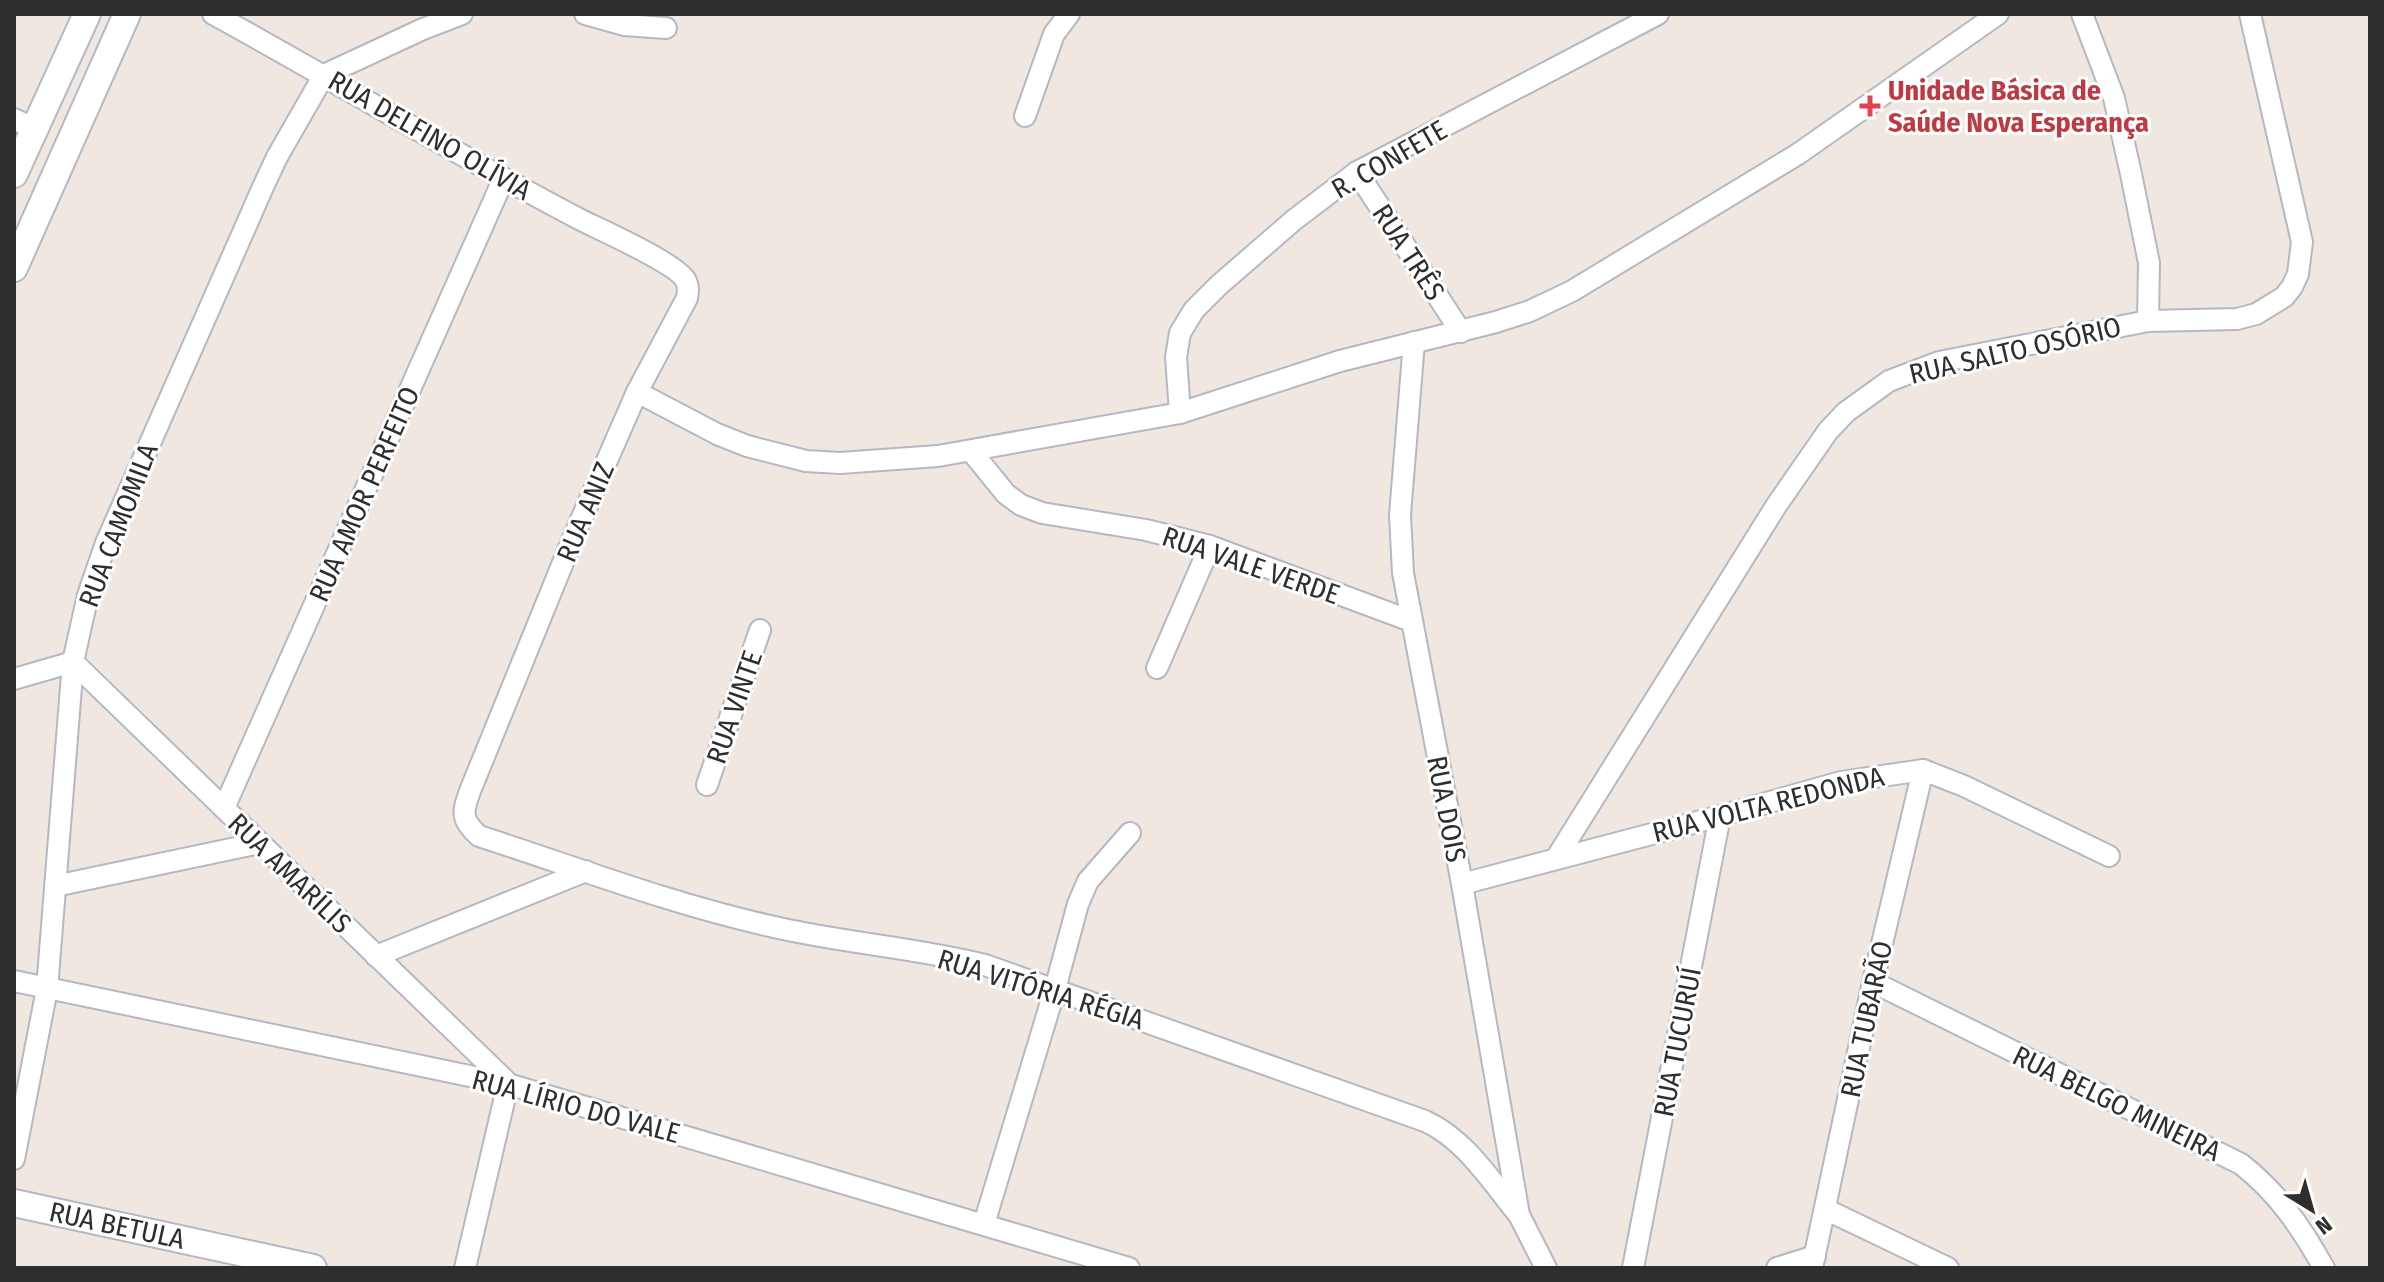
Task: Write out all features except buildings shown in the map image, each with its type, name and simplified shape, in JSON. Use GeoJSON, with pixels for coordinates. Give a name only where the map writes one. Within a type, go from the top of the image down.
{"type":"FeatureCollection","features":[{"type":"Feature","properties":{"kind":"street"},"geometry":{"type":"LineString","coordinates":[[14,174],[24,124],[87,14]]}},
{"type":"Feature","properties":{"kind":"street"},"geometry":{"type":"LineString","coordinates":[[14,268],[127,14]]}},
{"type":"Feature","properties":{"kind":"street","name":"RUA DELFINO OLÍVIA"},"geometry":{"type":"LineString","coordinates":[[213,14],[503,180],[648,254]]}},
{"type":"Feature","properties":{"kind":"street"},"geometry":{"type":"LineString","coordinates":[[324,75],[462,14]]}},
{"type":"Feature","properties":{"kind":"street"},"geometry":{"type":"LineString","coordinates":[[1025,116],[1054,34],[1069,14]]}},
{"type":"Feature","properties":{"kind":"street","name":"R. CONFETE"},"geometry":{"type":"LineString","coordinates":[[1180,413],[1176,357],[1180,333],[1194,310],[1219,285],[1294,220],[1357,172],[1658,14]]}},
{"type":"Feature","properties":{"kind":"street"},"geometry":{"type":"LineString","coordinates":[[637,392],[717,434],[761,450],[806,461],[854,462],[938,456],[1180,413],[1310,370],[1461,332],[1530,311],[1572,291],[1798,154],[1998,14]]}},
{"type":"Feature","properties":{"kind":"street"},"geometry":{"type":"LineString","coordinates":[[2082,14],[2114,98],[2131,174],[2149,263],[2148,321]]}},
{"type":"Feature","properties":{"kind":"street","name":"RUA SALTO OSÓRIO"},"geometry":{"type":"LineString","coordinates":[[1557,857],[1776,506],[1828,431],[1846,412],[1889,381],[1939,362],[2148,321],[2237,319],[2256,314],[2284,297],[2298,274],[2302,242],[2250,14]]}},
{"type":"Feature","properties":{"kind":"street"},"geometry":{"type":"LineString","coordinates":[[588,15],[624,25],[666,28]]}},
{"type":"Feature","properties":{"kind":"street","name":"RUA CAMOMILA"},"geometry":{"type":"LineString","coordinates":[[14,1159],[47,989],[73,662],[88,595],[106,543],[148,444],[277,157],[324,75]]}},
{"type":"Feature","properties":{"kind":"street","name":"RUA TRÊS"},"geometry":{"type":"LineString","coordinates":[[1357,172],[1461,332]]}},
{"type":"Feature","properties":{"kind":"street","name":"RUA AMOR PERFEITO"},"geometry":{"type":"LineString","coordinates":[[224,808],[503,180]]}},
{"type":"Feature","properties":{"kind":"street","name":"RUA ANIZ"},"geometry":{"type":"LineString","coordinates":[[470,791],[573,538],[637,392],[687,298],[689,289],[686,279],[648,254]]}},
{"type":"Feature","properties":{"kind":"street","name":"RUA DOIS"},"geometry":{"type":"LineString","coordinates":[[1414,342],[1400,515],[1403,573],[1462,884],[1519,1215],[1546,1268]]}},
{"type":"Feature","properties":{"kind":"street","name":"RUA VALE VERDE"},"geometry":{"type":"LineString","coordinates":[[971,451],[1006,494],[1021,505],[1042,513],[1146,530],[1210,546],[1411,621]]}},
{"type":"Feature","properties":{"kind":"street"},"geometry":{"type":"LineString","coordinates":[[1157,668],[1210,546]]}},
{"type":"Feature","properties":{"kind":"street","name":"RUA VINTE"},"geometry":{"type":"LineString","coordinates":[[707,785],[760,630]]}},
{"type":"Feature","properties":{"kind":"street"},"geometry":{"type":"LineString","coordinates":[[14,679],[73,662]]}},
{"type":"Feature","properties":{"kind":"street","name":"RUA AMARÍLIS"},"geometry":{"type":"LineString","coordinates":[[73,662],[508,1084]]}},
{"type":"Feature","properties":{"kind":"street","name":"RUA VOLTA REDONDA"},"geometry":{"type":"LineString","coordinates":[[1462,884],[1852,779],[1923,770],[2109,856]]}},
{"type":"Feature","properties":{"kind":"street","name":"RUA TUBARÃO"},"geometry":{"type":"LineString","coordinates":[[1814,1262],[1873,982],[1923,770]]}},
{"type":"Feature","properties":{"kind":"street","name":"RUA VITÓRIA RÉGIA"},"geometry":{"type":"LineString","coordinates":[[470,791],[464,809],[466,824],[479,836],[766,926],[850,943],[943,955],[985,965],[1439,1127],[1463,1148],[1519,1215]]}},
{"type":"Feature","properties":{"kind":"street","name":"RUA TUCURUÍ"},"geometry":{"type":"LineString","coordinates":[[1633,1268],[1720,816]]}},
{"type":"Feature","properties":{"kind":"street"},"geometry":{"type":"LineString","coordinates":[[984,1224],[1082,892],[1098,867],[1130,833]]}},
{"type":"Feature","properties":{"kind":"street"},"geometry":{"type":"LineString","coordinates":[[55,886],[260,843]]}},
{"type":"Feature","properties":{"kind":"street"},"geometry":{"type":"LineString","coordinates":[[376,956],[586,871]]}},
{"type":"Feature","properties":{"kind":"street","name":"RUA LÍRIO DO VALE"},"geometry":{"type":"LineString","coordinates":[[14,981],[508,1084],[1129,1268]]}},
{"type":"Feature","properties":{"kind":"street","name":"RUA BELGO MINEIRA"},"geometry":{"type":"LineString","coordinates":[[1873,982],[2241,1164],[2260,1178],[2293,1215],[2324,1268]]}},
{"type":"Feature","properties":{"kind":"street"},"geometry":{"type":"LineString","coordinates":[[465,1268],[508,1084]]}},
{"type":"Feature","properties":{"kind":"street","name":"RUA BETULA"},"geometry":{"type":"LineString","coordinates":[[14,1203],[313,1268]]}},
{"type":"Feature","properties":{"kind":"street"},"geometry":{"type":"LineString","coordinates":[[1825,1209],[1948,1268]]}},
{"type":"Feature","properties":{"kind":"street"},"geometry":{"type":"LineString","coordinates":[[1777,1268],[1814,1262]]}},
{"type":"Feature","properties":{"kind":"place","name":"Unidade Básica de Saúde Nova Esperança"},"geometry":{"type":"Point","coordinates":[1870,106]}}]}
